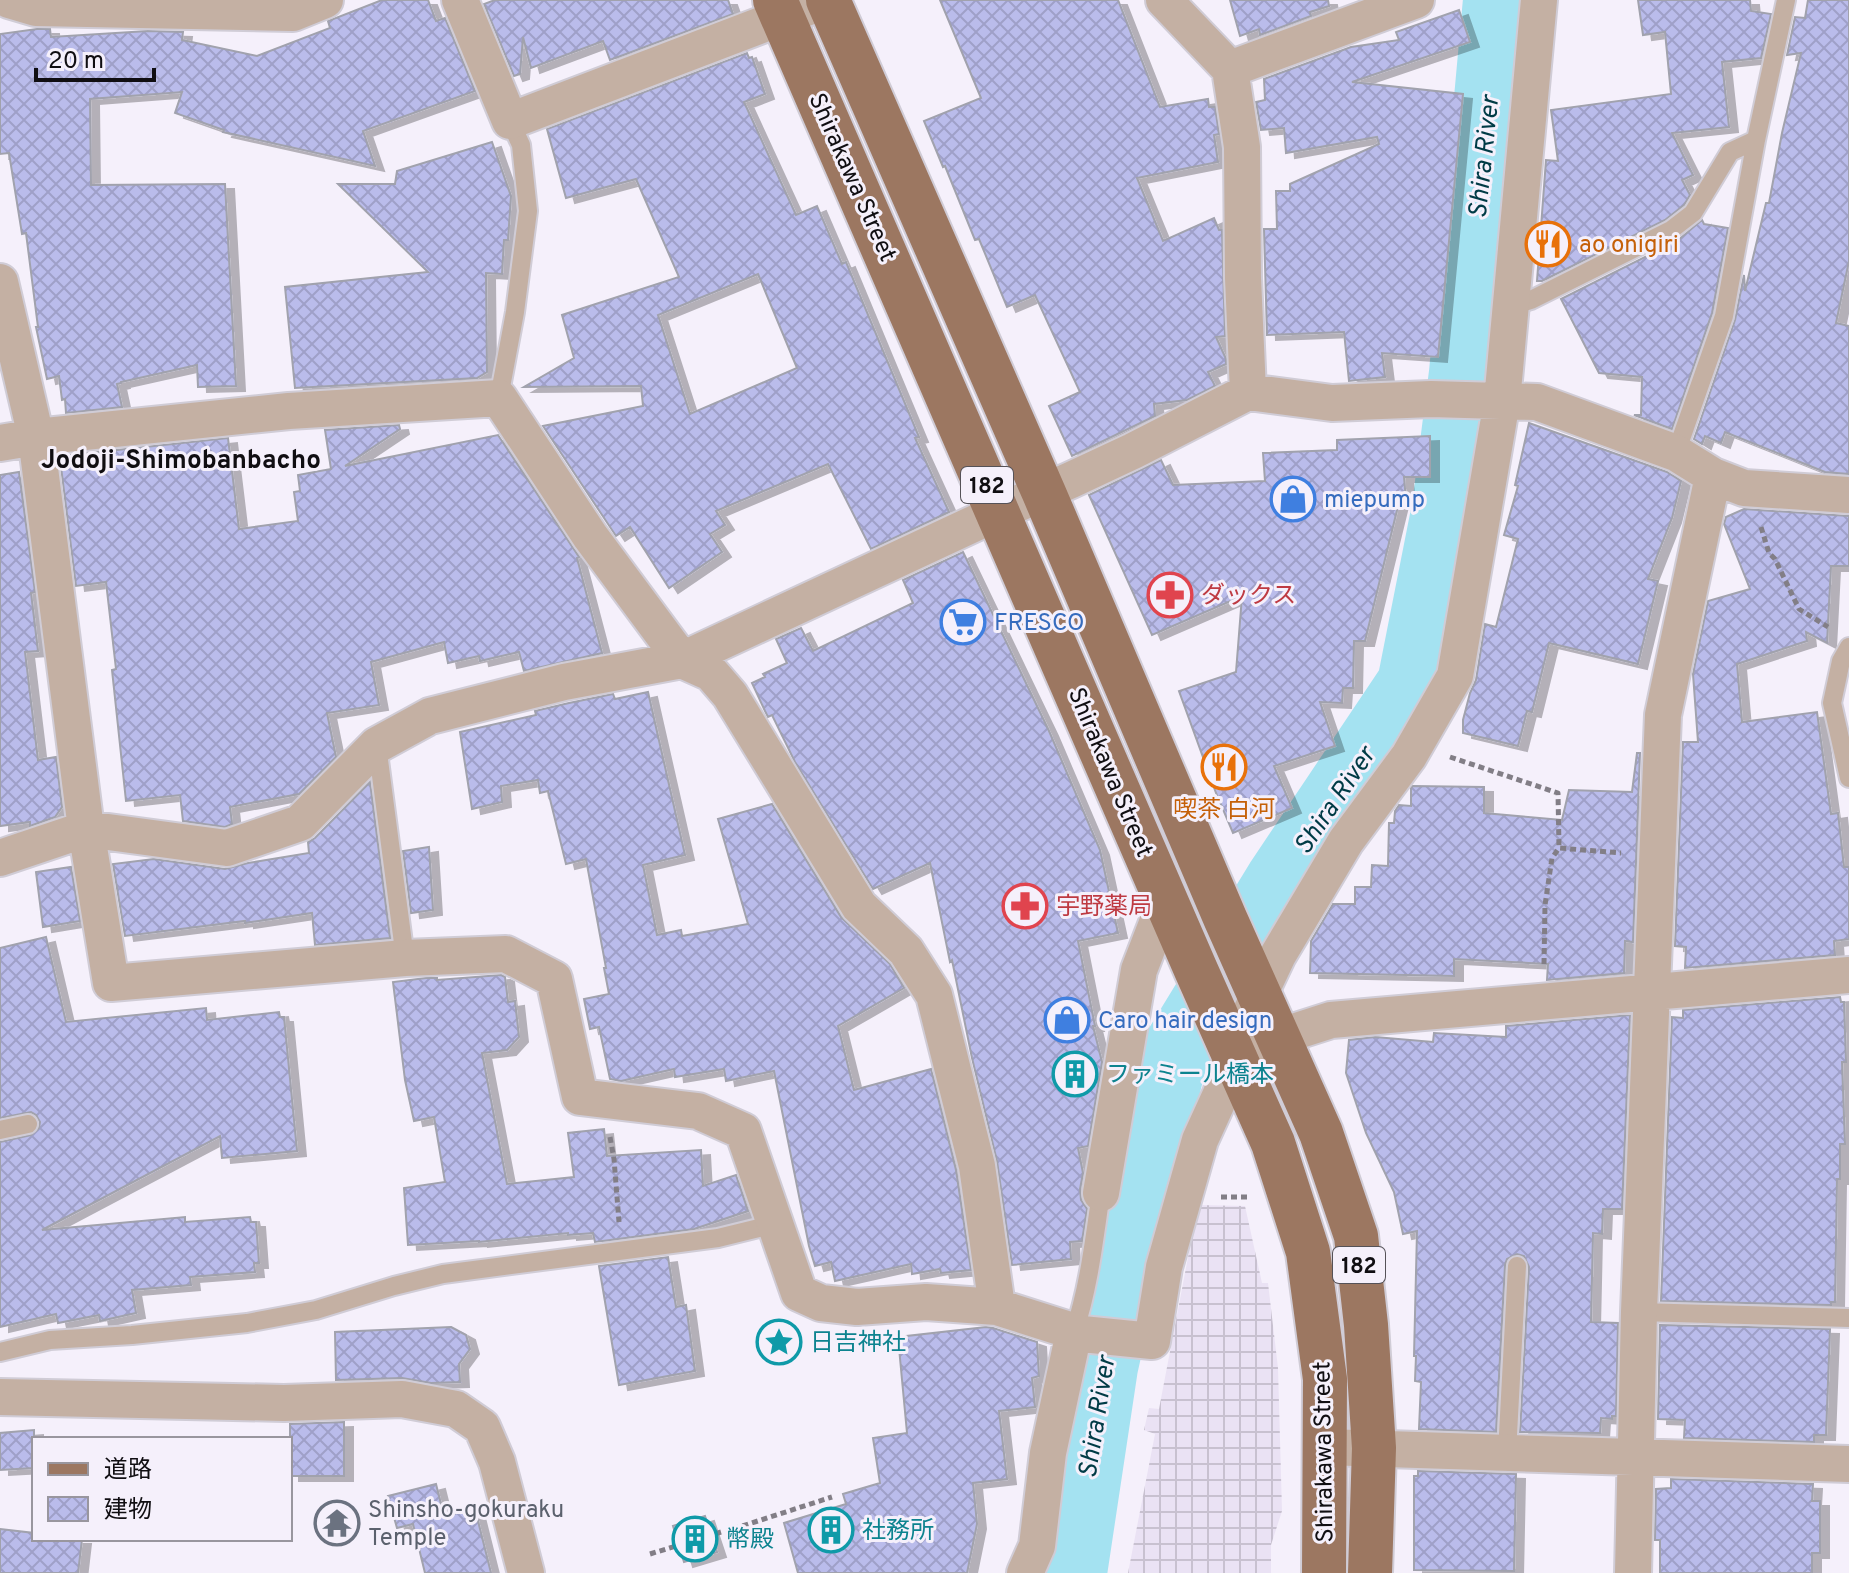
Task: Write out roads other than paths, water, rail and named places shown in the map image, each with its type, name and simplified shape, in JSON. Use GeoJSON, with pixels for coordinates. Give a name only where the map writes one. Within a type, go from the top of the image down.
{"type":"FeatureCollection","features":[{"type":"Feature","properties":{"kind":"main road","name":"Shirakawa Street"},"geometry":{"type":"LineString","coordinates":[[828,0],[1321,1133],[1356,1236],[1366,1325],[1374,1448],[1370,1573]]}},
{"type":"Feature","properties":{"kind":"main road","name":"Shirakawa Street"},"geometry":{"type":"LineString","coordinates":[[779,9],[1273,1143],[1308,1252],[1325,1379],[1324,1573]]}},
{"type":"Feature","properties":{"kind":"street"},"geometry":{"type":"LineString","coordinates":[[9,0],[36,8],[180,6],[293,13],[325,0]]}},
{"type":"Feature","properties":{"kind":"street"},"geometry":{"type":"LineString","coordinates":[[460,0],[510,121],[779,9],[828,0]]}},
{"type":"Feature","properties":{"kind":"street"},"geometry":{"type":"LineString","coordinates":[[1164,0],[1230,69],[1242,147],[1248,392]]}},
{"type":"Feature","properties":{"kind":"street"},"geometry":{"type":"LineString","coordinates":[[1230,69],[1416,0]]}},
{"type":"Feature","properties":{"kind":"street"},"geometry":{"type":"LineString","coordinates":[[0,282],[36,437],[86,829],[111,983],[405,958],[506,954],[554,979],[580,1097],[698,1111],[743,1131],[799,1293],[821,1303],[857,1307],[926,1302],[997,1307],[1078,1333],[1152,1341],[1164,1267],[1200,1140],[1221,1094],[1228,1041],[1255,986],[1278,955],[1346,841],[1415,746],[1455,676],[1489,400],[1511,306],[1539,0]]}},
{"type":"Feature","properties":{"kind":"street"},"geometry":{"type":"LineString","coordinates":[[0,858],[86,829],[227,848],[300,823],[377,745],[430,716],[564,682],[682,660],[1133,451],[1248,392],[1332,403],[1431,399],[1537,402],[1676,453],[1713,476],[1748,488],[1849,495]]}},
{"type":"Feature","properties":{"kind":"street"},"geometry":{"type":"LineString","coordinates":[[0,443],[289,411],[499,398],[590,536],[682,660],[711,673],[730,695],[859,906],[906,951],[934,995],[977,1166],[997,1307]]}},
{"type":"Feature","properties":{"kind":"street"},"geometry":{"type":"LineString","coordinates":[[1633,1573],[1639,1312],[1663,715],[1713,476]]}},
{"type":"Feature","properties":{"kind":"street"},"geometry":{"type":"LineString","coordinates":[[1101,1193],[1139,970],[1166,900]]}},
{"type":"Feature","properties":{"kind":"street"},"geometry":{"type":"LineString","coordinates":[[1228,1041],[1278,1037],[1331,1020],[1849,975]]}},
{"type":"Feature","properties":{"kind":"street"},"geometry":{"type":"LineString","coordinates":[[1025,1573],[1037,1546],[1048,1453],[1078,1333]]}},
{"type":"Feature","properties":{"kind":"street"},"geometry":{"type":"LineString","coordinates":[[0,1397],[269,1403],[402,1399],[456,1409],[482,1427],[497,1462],[526,1573]]}},
{"type":"Feature","properties":{"kind":"street"},"geometry":{"type":"LineString","coordinates":[[1325,1447],[1849,1464]]}},
{"type":"Feature","properties":{"kind":"lane"},"geometry":{"type":"LineString","coordinates":[[1676,453],[1724,316],[1756,140],[1786,0]]}},
{"type":"Feature","properties":{"kind":"lane"},"geometry":{"type":"LineString","coordinates":[[499,398],[515,312],[528,211],[521,145],[510,121]]}},
{"type":"Feature","properties":{"kind":"lane"},"geometry":{"type":"LineString","coordinates":[[1511,306],[1531,300],[1671,230],[1693,213],[1730,152],[1756,140]]}},
{"type":"Feature","properties":{"kind":"lane"},"geometry":{"type":"LineString","coordinates":[[1849,647],[1841,661],[1832,703],[1849,778]]}},
{"type":"Feature","properties":{"kind":"lane"},"geometry":{"type":"LineString","coordinates":[[377,745],[405,958]]}},
{"type":"Feature","properties":{"kind":"lane"},"geometry":{"type":"LineString","coordinates":[[0,1130],[28,1124]]}},
{"type":"Feature","properties":{"kind":"lane"},"geometry":{"type":"LineString","coordinates":[[1078,1333],[1101,1193]]}},
{"type":"Feature","properties":{"kind":"lane"},"geometry":{"type":"LineString","coordinates":[[0,1352],[50,1340],[247,1323],[316,1310],[443,1274],[718,1238],[775,1224]]}},
{"type":"Feature","properties":{"kind":"lane"},"geometry":{"type":"LineString","coordinates":[[1507,1453],[1517,1266]]}},
{"type":"Feature","properties":{"kind":"lane"},"geometry":{"type":"LineString","coordinates":[[1639,1312],[1849,1318]]}},
{"type":"Feature","properties":{"kind":"waterway","name":"Shira River"},"geometry":{"type":"LineString","coordinates":[[1072,1573],[1103,1367],[1173,1056],[1280,881],[1412,684],[1447,507],[1464,373],[1498,0]]}},
{"type":"Feature","properties":{"kind":"place","name":"ao onigiri"},"geometry":{"type":"Point","coordinates":[1548,244]}},
{"type":"Feature","properties":{"kind":"place","name":"miepump"},"geometry":{"type":"Point","coordinates":[1293,499]}},
{"type":"Feature","properties":{"kind":"place","name":"ダックス"},"geometry":{"type":"Point","coordinates":[1170,595]}},
{"type":"Feature","properties":{"kind":"place","name":"FRESCO"},"geometry":{"type":"Point","coordinates":[963,622]}},
{"type":"Feature","properties":{"kind":"place","name":"喫茶 白河"},"geometry":{"type":"Point","coordinates":[1224,767]}},
{"type":"Feature","properties":{"kind":"place","name":"宇野薬局"},"geometry":{"type":"Point","coordinates":[1025,906]}},
{"type":"Feature","properties":{"kind":"place","name":"Caro hair design"},"geometry":{"type":"Point","coordinates":[1067,1020]}},
{"type":"Feature","properties":{"kind":"place","name":"ファミール橋本"},"geometry":{"type":"Point","coordinates":[1075,1074]}},
{"type":"Feature","properties":{"kind":"place","name":"日吉神社"},"geometry":{"type":"Point","coordinates":[779,1342]}},
{"type":"Feature","properties":{"kind":"place","name":"Shinsho-gokuraku Temple"},"geometry":{"type":"Point","coordinates":[337,1523]}},
{"type":"Feature","properties":{"kind":"place","name":"社務所"},"geometry":{"type":"Point","coordinates":[831,1530]}},
{"type":"Feature","properties":{"kind":"place","name":"幣殿"},"geometry":{"type":"Point","coordinates":[695,1539]}},
{"type":"Feature","properties":{"kind":"district","name":"Jodoji-Shimobanbacho"},"geometry":{"type":"Point","coordinates":[181,459]}}]}
